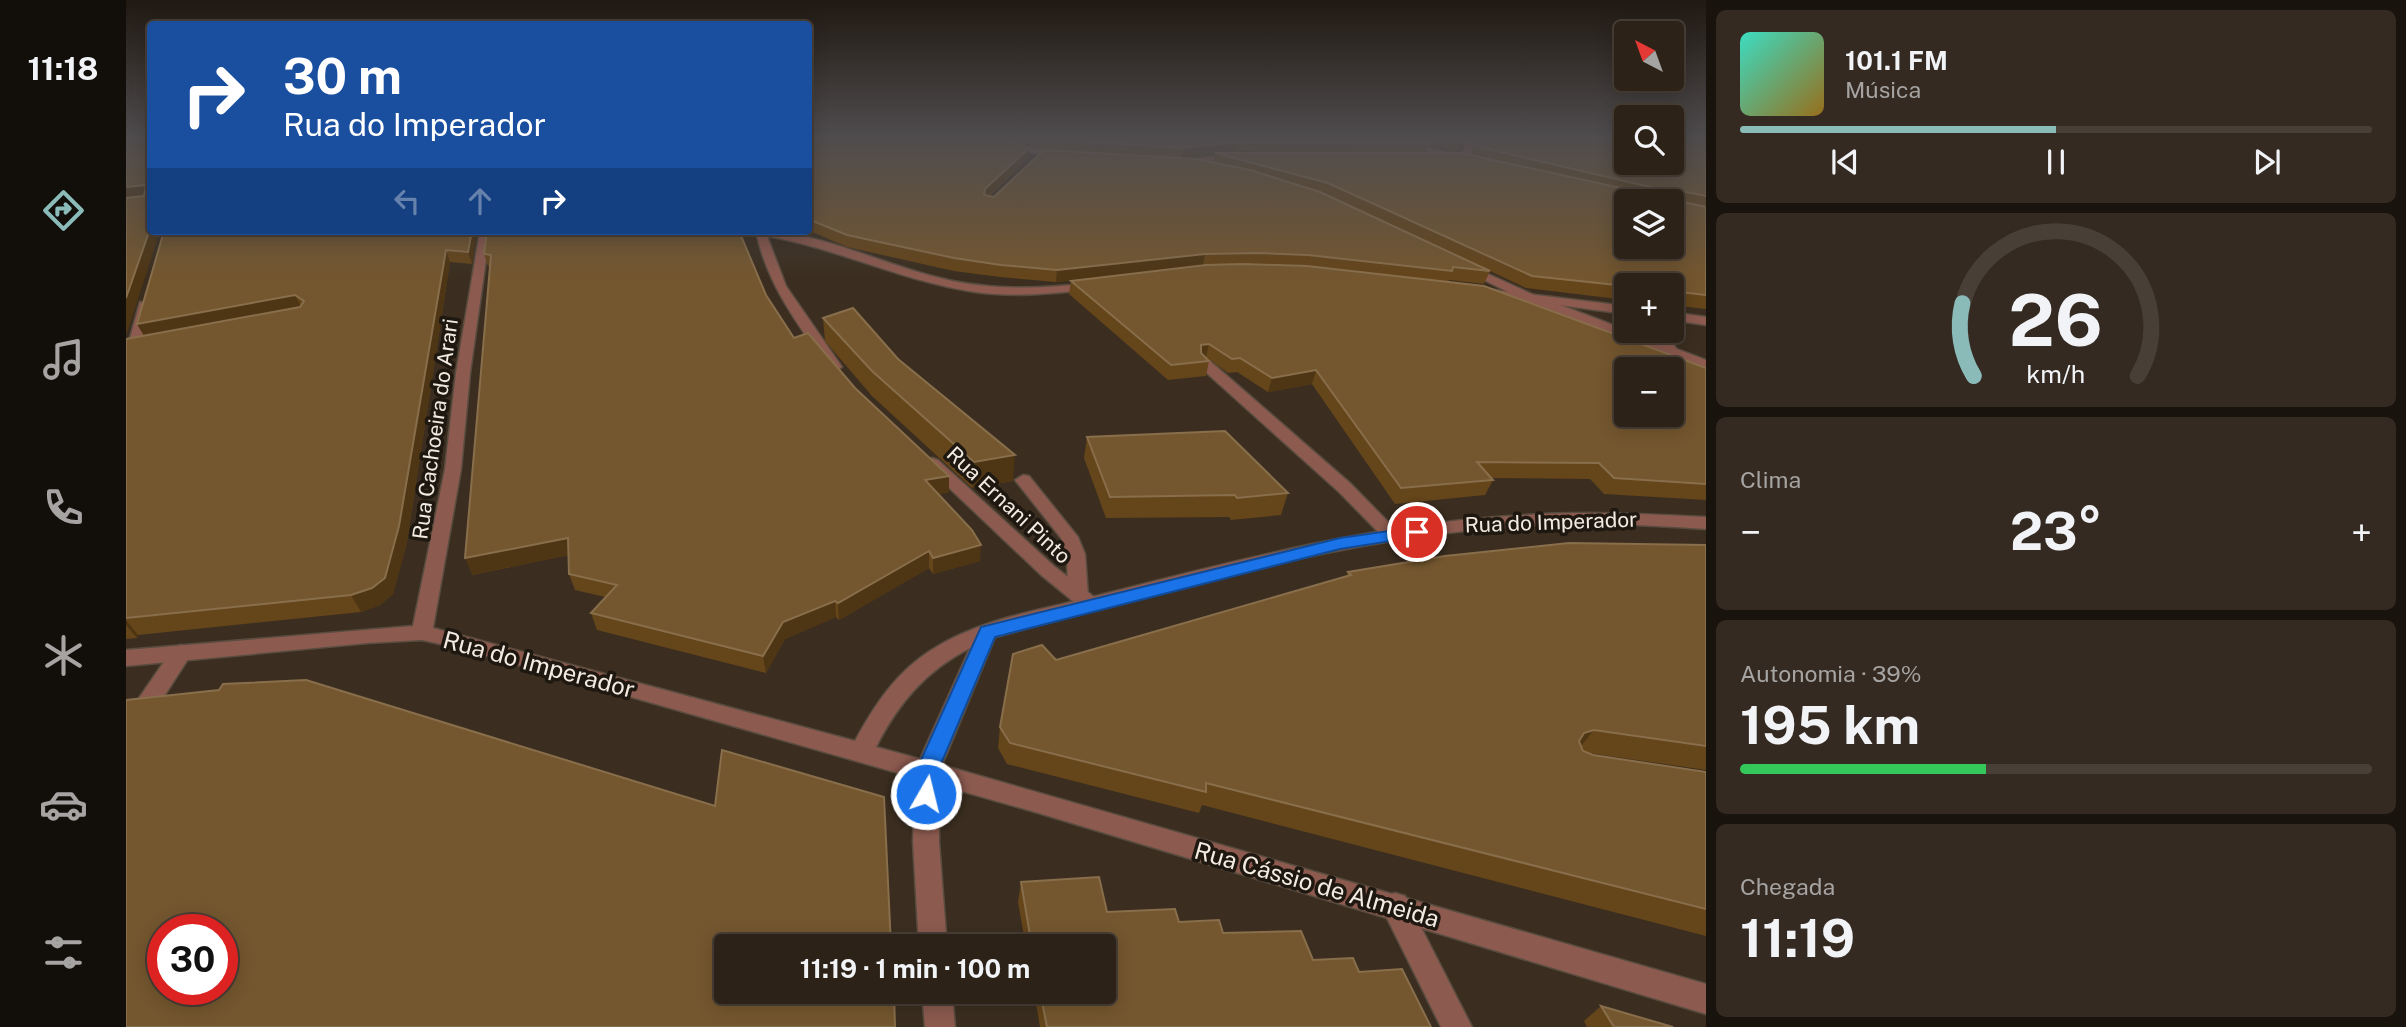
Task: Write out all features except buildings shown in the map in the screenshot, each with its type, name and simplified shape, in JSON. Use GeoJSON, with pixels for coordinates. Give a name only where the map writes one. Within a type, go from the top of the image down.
{"type":"FeatureCollection","features":[{"type":"Feature","properties":{"kind":"street","name":"Rua Cachoeira do Arari"},"geometry":{"type":"LineString","coordinates":[[422,633],[453,469],[463,373],[484,235]]}},
{"type":"Feature","properties":{"kind":"street"},"geometry":{"type":"LineString","coordinates":[[762,235],[767,264],[789,303],[850,384]]}},
{"type":"Feature","properties":{"kind":"street"},"geometry":{"type":"LineString","coordinates":[[776,235],[811,242],[956,285],[1032,291],[1104,285]]}},
{"type":"Feature","properties":{"kind":"street"},"geometry":{"type":"LineString","coordinates":[[1456,262],[1530,298],[1706,365]]}},
{"type":"Feature","properties":{"kind":"street"},"geometry":{"type":"LineString","coordinates":[[135,346],[148,292]]}},
{"type":"Feature","properties":{"kind":"street"},"geometry":{"type":"LineString","coordinates":[[1472,292],[1614,308]]}},
{"type":"Feature","properties":{"kind":"street"},"geometry":{"type":"LineString","coordinates":[[1666,343],[1672,353]]}},
{"type":"Feature","properties":{"kind":"street"},"geometry":{"type":"LineString","coordinates":[[1205,364],[1345,488],[1392,536]]}},
{"type":"Feature","properties":{"kind":"street","name":"Rua Ernani Pinto"},"geometry":{"type":"LineString","coordinates":[[918,450],[1048,571],[1084,600]]}},
{"type":"Feature","properties":{"kind":"street"},"geometry":{"type":"LineString","coordinates":[[1023,480],[1069,537],[1076,554],[1084,600]]}},
{"type":"Feature","properties":{"kind":"street","name":"Rua do Imperador"},"geometry":{"type":"LineString","coordinates":[[861,753],[884,706],[907,680],[931,659],[987,632],[1084,600],[1340,544],[1467,524],[1584,518],[1665,519],[1706,523]]}},
{"type":"Feature","properties":{"kind":"street"},"geometry":{"type":"LineString","coordinates":[[932,934],[926,842],[927,771],[987,632]]}},
{"type":"Feature","properties":{"kind":"street","name":"Rua do Imperador"},"geometry":{"type":"LineString","coordinates":[[126,658],[368,635],[422,633],[459,640],[927,771]]}},
{"type":"Feature","properties":{"kind":"street"},"geometry":{"type":"LineString","coordinates":[[126,736],[181,653]]}},
{"type":"Feature","properties":{"kind":"street","name":"Rua Cássio de Almeida"},"geometry":{"type":"LineString","coordinates":[[927,771],[1706,999]]}},
{"type":"Feature","properties":{"kind":"street"},"geometry":{"type":"LineString","coordinates":[[1395,906],[1457,1027]]}},
{"type":"Feature","properties":{"kind":"street"},"geometry":{"type":"LineString","coordinates":[[938,1004],[940,1027]]}},
{"type":"Feature","properties":{"kind":"route"},"geometry":{"type":"LineString","coordinates":[[926,794],[927,771],[987,632],[1340,544],[1417,532]]}}]}
